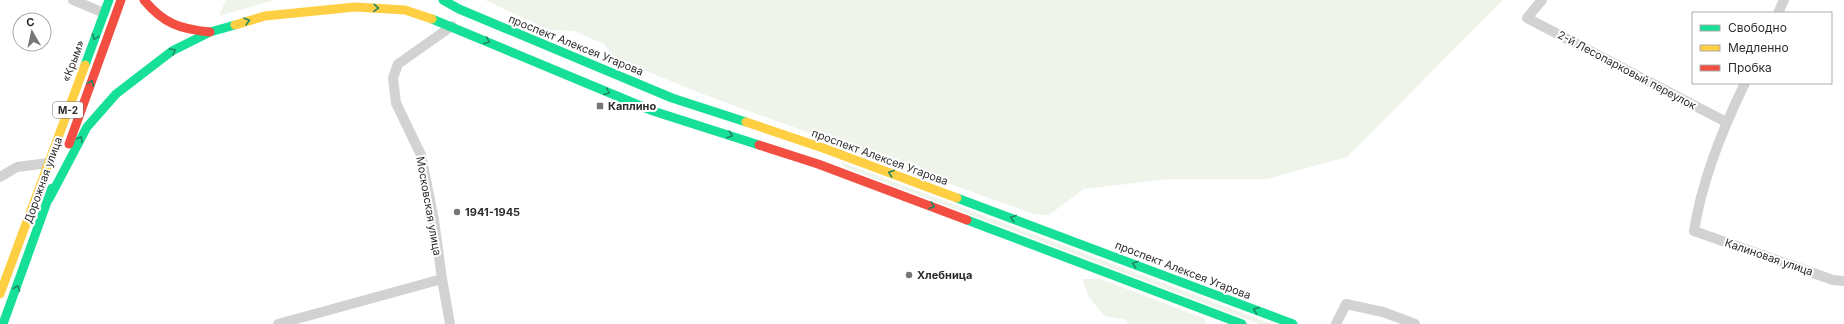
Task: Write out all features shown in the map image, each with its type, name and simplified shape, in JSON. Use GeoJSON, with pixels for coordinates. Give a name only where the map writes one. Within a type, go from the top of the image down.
{"type":"FeatureCollection","features":[{"type":"Feature","properties":{"kind":"main road","name":"«Крым»"},"geometry":{"type":"LineString","coordinates":[[28,222],[48,163],[109,0]]}},
{"type":"Feature","properties":{"kind":"main road","name":"Дорожная улица"},"geometry":{"type":"LineString","coordinates":[[3,324],[121,0]]}},
{"type":"Feature","properties":{"kind":"main road"},"geometry":{"type":"LineString","coordinates":[[144,0],[154,13],[171,25],[183,29],[210,32]]}},
{"type":"Feature","properties":{"kind":"main road","name":"проспект Алексея Угарова"},"geometry":{"type":"LineString","coordinates":[[444,0],[459,9],[672,98],[824,148],[1293,324]]}},
{"type":"Feature","properties":{"kind":"main road"},"geometry":{"type":"LineString","coordinates":[[48,199],[87,127],[116,94],[172,51],[210,32],[265,16],[355,7],[405,10],[452,26],[653,111],[818,164],[1242,324]]}},
{"type":"Feature","properties":{"kind":"main road"},"geometry":{"type":"LineString","coordinates":[[452,26],[459,9]]}},
{"type":"Feature","properties":{"kind":"main road"},"geometry":{"type":"LineString","coordinates":[[818,164],[824,148]]}},
{"type":"Feature","properties":{"kind":"main road","name":"Дорожная улица"},"geometry":{"type":"LineString","coordinates":[[0,294],[28,222]]}},
{"type":"Feature","properties":{"kind":"street"},"geometry":{"type":"LineString","coordinates":[[73,0],[104,13]]}},
{"type":"Feature","properties":{"kind":"street","name":"2-й Лесопарковый переулок"},"geometry":{"type":"LineString","coordinates":[[1542,0],[1527,18],[1726,122]]}},
{"type":"Feature","properties":{"kind":"street"},"geometry":{"type":"LineString","coordinates":[[1778,12],[1784,0]]}},
{"type":"Feature","properties":{"kind":"street","name":"Московская улица"},"geometry":{"type":"LineString","coordinates":[[450,324],[434,220],[421,155],[396,103],[393,78],[398,64],[452,26]]}},
{"type":"Feature","properties":{"kind":"street"},"geometry":{"type":"LineString","coordinates":[[1726,122],[1745,84]]}},
{"type":"Feature","properties":{"kind":"street","name":"Калиновая улица"},"geometry":{"type":"LineString","coordinates":[[1726,122],[1698,206],[1694,231],[1833,280],[1844,281]]}},
{"type":"Feature","properties":{"kind":"street"},"geometry":{"type":"LineString","coordinates":[[0,177],[17,167],[48,163]]}},
{"type":"Feature","properties":{"kind":"street"},"geometry":{"type":"LineString","coordinates":[[278,324],[442,279]]}},
{"type":"Feature","properties":{"kind":"street"},"geometry":{"type":"LineString","coordinates":[[1336,324],[1346,304],[1383,312],[1414,324]]}},
{"type":"Feature","properties":{"kind":"shaded area"},"geometry":{"type":"Polygon","coordinates":[[[226,0],[275,0],[219,16],[226,0]]]}},
{"type":"Feature","properties":{"kind":"shaded area"},"geometry":{"type":"Polygon","coordinates":[[[485,0],[1503,0],[1347,157],[1267,179],[1169,179],[1084,189],[1049,215],[1033,214],[705,95],[614,58],[604,44],[574,31],[549,30],[485,0]]]}},
{"type":"Feature","properties":{"kind":"shaded area"},"geometry":{"type":"Polygon","coordinates":[[[841,162],[1272,324],[1259,324],[844,167],[841,162]]]}},
{"type":"Feature","properties":{"kind":"shaded area"},"geometry":{"type":"Polygon","coordinates":[[[1082,279],[1101,279],[1203,318],[1207,324],[1128,324],[1126,320],[1104,316],[1089,297],[1082,279]]]}},
{"type":"Feature","properties":{"kind":"traffic: fast"},"geometry":{"type":"LineString","coordinates":[[85,65],[109,0]]}},
{"type":"Feature","properties":{"kind":"traffic: fast"},"geometry":{"type":"LineString","coordinates":[[443,0],[459,9],[672,98],[746,122]]}},
{"type":"Feature","properties":{"kind":"traffic: fast"},"geometry":{"type":"LineString","coordinates":[[432,19],[653,111],[759,145]]}},
{"type":"Feature","properties":{"kind":"traffic: fast"},"geometry":{"type":"LineString","coordinates":[[49,199],[87,127],[116,94],[172,51],[210,32],[235,25]]}},
{"type":"Feature","properties":{"kind":"traffic: fast"},"geometry":{"type":"LineString","coordinates":[[3,324],[52,188]]}},
{"type":"Feature","properties":{"kind":"traffic: fast"},"geometry":{"type":"LineString","coordinates":[[957,198],[1293,324]]}},
{"type":"Feature","properties":{"kind":"traffic: fast"},"geometry":{"type":"LineString","coordinates":[[967,220],[1242,324]]}},
{"type":"Feature","properties":{"kind":"traffic: slow"},"geometry":{"type":"LineString","coordinates":[[235,25],[265,16],[355,7],[405,10],[432,19]]}},
{"type":"Feature","properties":{"kind":"traffic: slow"},"geometry":{"type":"LineString","coordinates":[[0,294],[85,65]]}},
{"type":"Feature","properties":{"kind":"traffic: slow"},"geometry":{"type":"LineString","coordinates":[[746,122],[823,148],[957,198]]}},
{"type":"Feature","properties":{"kind":"traffic: jam"},"geometry":{"type":"LineString","coordinates":[[69,144],[121,0]]}},
{"type":"Feature","properties":{"kind":"traffic: jam"},"geometry":{"type":"LineString","coordinates":[[144,0],[159,15],[173,24],[190,29],[210,32]]}},
{"type":"Feature","properties":{"kind":"traffic: jam"},"geometry":{"type":"LineString","coordinates":[[759,145],[818,164],[967,220]]}},
{"type":"Feature","properties":{"kind":"place","name":"Каплино"},"geometry":{"type":"Point","coordinates":[600,106]}},
{"type":"Feature","properties":{"kind":"place","name":"1941-1945"},"geometry":{"type":"Point","coordinates":[457,212]}},
{"type":"Feature","properties":{"kind":"place","name":"Хлебница"},"geometry":{"type":"Point","coordinates":[909,275]}}]}
